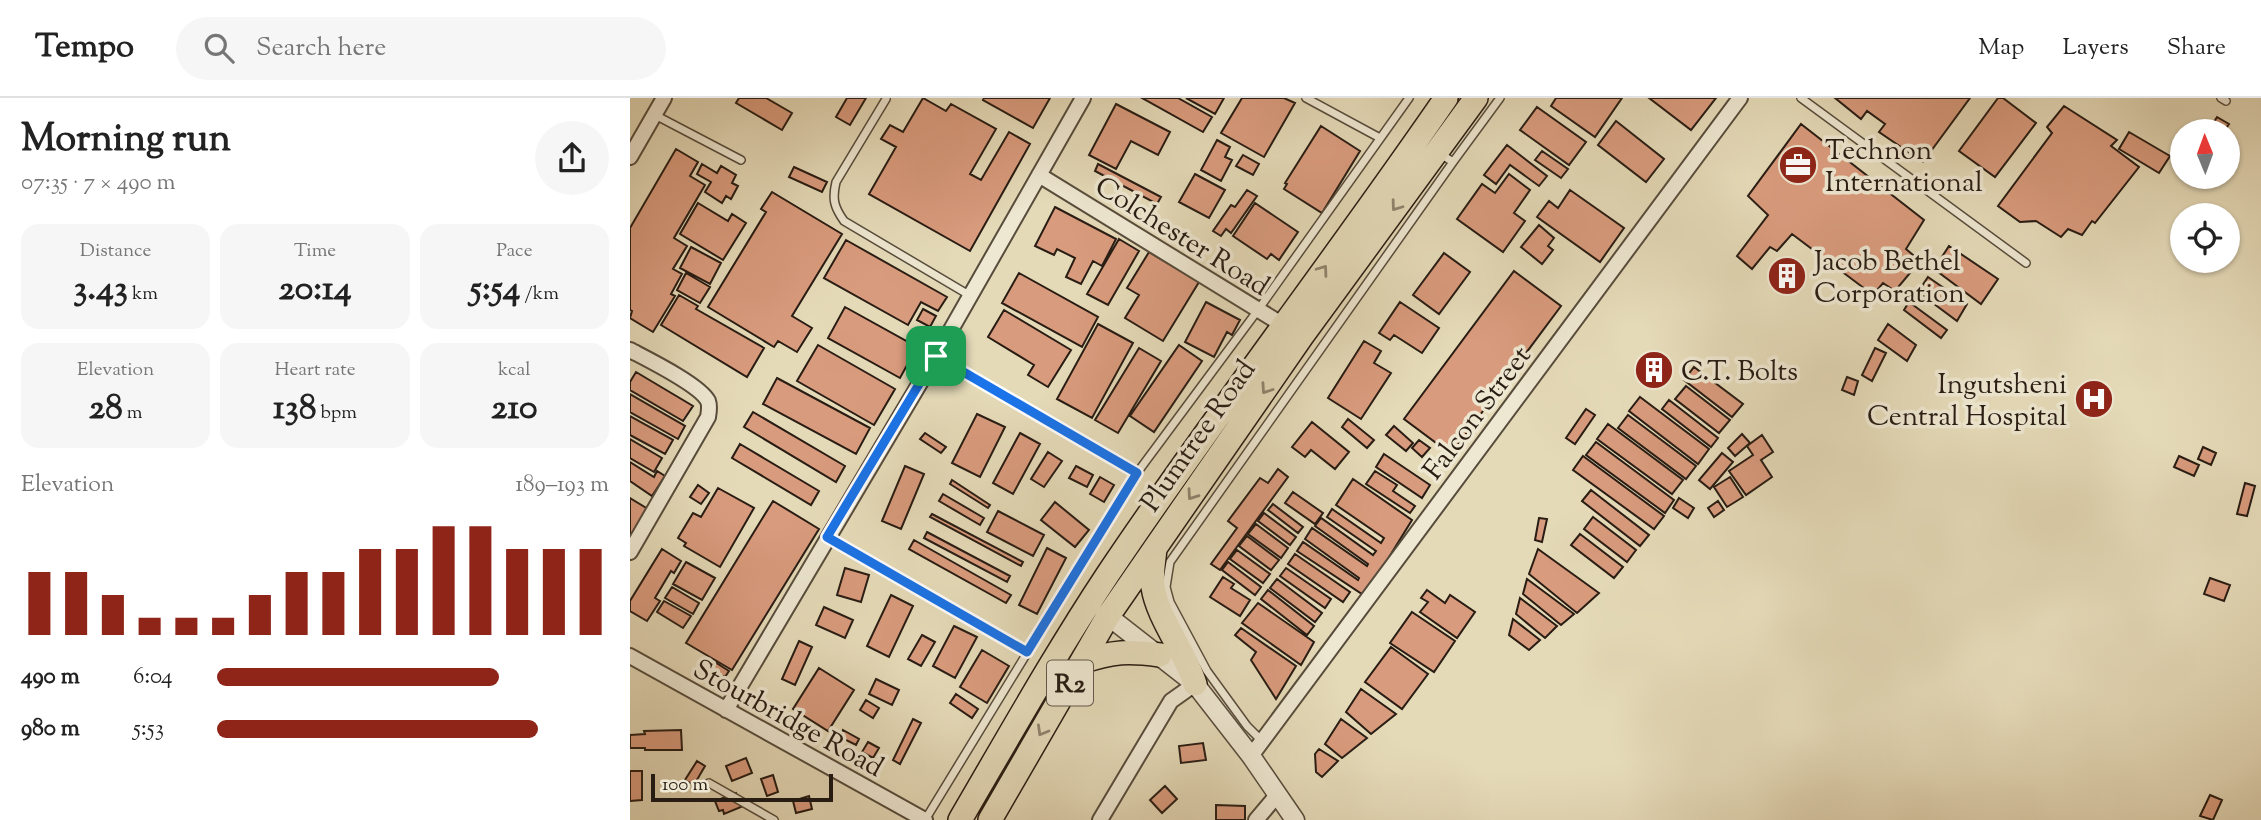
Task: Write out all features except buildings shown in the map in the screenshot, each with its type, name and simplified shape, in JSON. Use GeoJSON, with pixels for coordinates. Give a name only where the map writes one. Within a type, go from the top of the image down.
{"type":"FeatureCollection","features":[{"type":"Feature","properties":{"kind":"highway","name":"Plumtree Road"},"geometry":{"type":"LineString","coordinates":[[990,820],[1108,615],[1155,548],[1292,331],[1446,98]]}},
{"type":"Feature","properties":{"kind":"highway","name":"Plumtree Road"},"geometry":{"type":"LineString","coordinates":[[960,820],[1064,642],[1109,573],[1292,331],[1445,157],[1476,98]]}},
{"type":"Feature","properties":{"kind":"highway"},"geometry":{"type":"LineString","coordinates":[[1155,548],[1153,584],[1157,603],[1188,661],[1195,684]]}},
{"type":"Feature","properties":{"kind":"highway"},"geometry":{"type":"LineString","coordinates":[[1064,642],[1090,622],[1108,615],[1105,594],[1109,573]]}},
{"type":"Feature","properties":{"kind":"highway"},"geometry":{"type":"LineString","coordinates":[[1082,662],[1108,653],[1160,654]]}},
{"type":"Feature","properties":{"kind":"street"},"geometry":{"type":"LineString","coordinates":[[630,157],[664,98]]}},
{"type":"Feature","properties":{"kind":"street"},"geometry":{"type":"LineString","coordinates":[[726,710],[936,356],[1083,98]]}},
{"type":"Feature","properties":{"kind":"street","name":"Falcon Street"},"geometry":{"type":"LineString","coordinates":[[1257,749],[1740,98]]}},
{"type":"Feature","properties":{"kind":"street","name":"Colchester Road"},"geometry":{"type":"LineString","coordinates":[[1039,175],[1292,331]]}},
{"type":"Feature","properties":{"kind":"street"},"geometry":{"type":"LineString","coordinates":[[630,350],[699,390],[708,401],[710,409],[708,417],[630,552]]}},
{"type":"Feature","properties":{"kind":"street"},"geometry":{"type":"LineString","coordinates":[[1108,615],[1195,684],[1257,749],[1278,794],[1295,820]]}},
{"type":"Feature","properties":{"kind":"street","name":"Stourbridge Road"},"geometry":{"type":"LineString","coordinates":[[630,656],[925,820]]}},
{"type":"Feature","properties":{"kind":"street"},"geometry":{"type":"LineString","coordinates":[[1101,820],[1171,701],[1195,684]]}},
{"type":"Feature","properties":{"kind":"street"},"geometry":{"type":"LineString","coordinates":[[1256,820],[1278,794]]}},
{"type":"Feature","properties":{"kind":"lane"},"geometry":{"type":"LineString","coordinates":[[1306,98],[1380,138]]}},
{"type":"Feature","properties":{"kind":"lane"},"geometry":{"type":"LineString","coordinates":[[925,820],[1137,473],[1258,310],[1409,98]]}},
{"type":"Feature","properties":{"kind":"lane"},"geometry":{"type":"LineString","coordinates":[[1257,749],[1247,726],[1207,671],[1170,602],[1166,587],[1170,562],[1445,157],[1500,98]]}},
{"type":"Feature","properties":{"kind":"lane"},"geometry":{"type":"LineString","coordinates":[[1801,98],[2026,263]]}},
{"type":"Feature","properties":{"kind":"lane"},"geometry":{"type":"LineString","coordinates":[[886,99],[836,182],[834,206],[844,221],[969,295]]}},
{"type":"Feature","properties":{"kind":"lane"},"geometry":{"type":"LineString","coordinates":[[655,115],[741,160]]}},
{"type":"Feature","properties":{"kind":"lane"},"geometry":{"type":"LineString","coordinates":[[936,356],[1137,473]]}},
{"type":"Feature","properties":{"kind":"lane"},"geometry":{"type":"LineString","coordinates":[[827,537],[1027,652]]}},
{"type":"Feature","properties":{"kind":"lane"},"geometry":{"type":"LineString","coordinates":[[709,783],[775,820]]}},
{"type":"Feature","properties":{"kind":"place","name":"Technon International"},"geometry":{"type":"Point","coordinates":[1798,165]}},
{"type":"Feature","properties":{"kind":"place","name":"Jacob Bethel Corporation"},"geometry":{"type":"Point","coordinates":[1787,276]}},
{"type":"Feature","properties":{"kind":"place","name":"C.T. Bolts"},"geometry":{"type":"Point","coordinates":[1654,370]}},
{"type":"Feature","properties":{"kind":"place","name":"Ingutsheni Central Hospital"},"geometry":{"type":"Point","coordinates":[2094,399]}},
{"type":"Feature","properties":{"kind":"route"},"geometry":{"type":"LineString","coordinates":[[936,356],[1137,473],[1027,652],[827,537],[936,356]]}}]}
